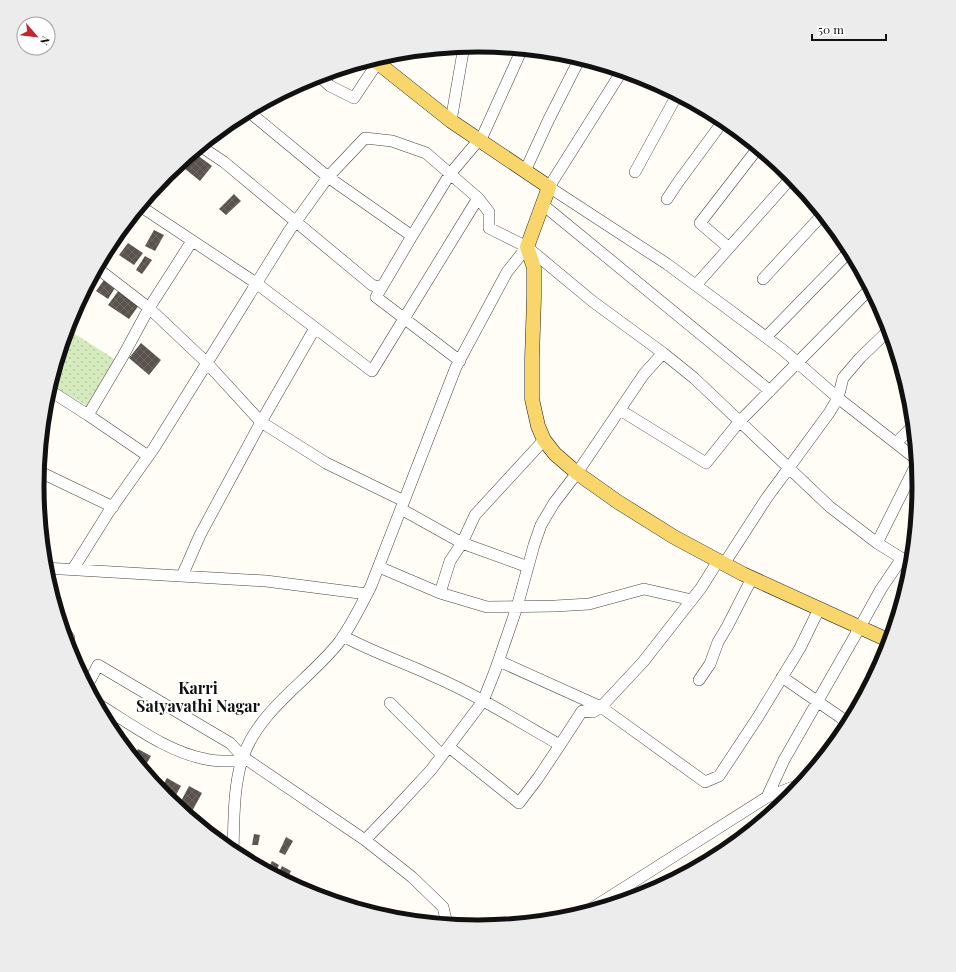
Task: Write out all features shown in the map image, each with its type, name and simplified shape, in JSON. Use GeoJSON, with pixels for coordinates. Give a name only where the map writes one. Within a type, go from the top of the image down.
{"type":"FeatureCollection","features":[{"type":"Feature","properties":{"kind":"main road"},"geometry":{"type":"LineString","coordinates":[[382,63],[451,121],[549,187],[527,247],[534,268],[532,399],[538,426],[544,440],[555,454],[577,473],[618,502],[674,537],[752,578],[884,638]]}},
{"type":"Feature","properties":{"kind":"street"},"geometry":{"type":"LineString","coordinates":[[451,121],[460,53]]}},
{"type":"Feature","properties":{"kind":"street"},"geometry":{"type":"LineString","coordinates":[[460,361],[376,297],[450,174],[483,135],[520,54]]}},
{"type":"Feature","properties":{"kind":"street"},"geometry":{"type":"LineString","coordinates":[[525,171],[577,64]]}},
{"type":"Feature","properties":{"kind":"street"},"geometry":{"type":"LineString","coordinates":[[324,80],[330,86],[354,98],[375,65]]}},
{"type":"Feature","properties":{"kind":"street"},"geometry":{"type":"LineString","coordinates":[[619,75],[549,187],[667,264],[696,285],[798,363],[838,398],[911,455]]}},
{"type":"Feature","properties":{"kind":"street"},"geometry":{"type":"LineString","coordinates":[[634,172],[675,99]]}},
{"type":"Feature","properties":{"kind":"street"},"geometry":{"type":"LineString","coordinates":[[253,115],[328,176],[412,236]]}},
{"type":"Feature","properties":{"kind":"street"},"geometry":{"type":"LineString","coordinates":[[667,199],[720,126]]}},
{"type":"Feature","properties":{"kind":"street"},"geometry":{"type":"LineString","coordinates":[[73,570],[112,507],[148,456],[295,222],[328,176],[365,138],[392,141],[426,153],[478,198],[489,212],[489,228],[527,247],[592,301],[663,353],[694,378],[830,507],[877,543],[906,560]]}},
{"type":"Feature","properties":{"kind":"street"},"geometry":{"type":"LineString","coordinates":[[205,149],[224,162],[372,285],[381,288]]}},
{"type":"Feature","properties":{"kind":"street"},"geometry":{"type":"LineString","coordinates":[[729,248],[700,223],[755,152]]}},
{"type":"Feature","properties":{"kind":"street"},"geometry":{"type":"LineString","coordinates":[[696,285],[788,182]]}},
{"type":"Feature","properties":{"kind":"street"},"geometry":{"type":"LineString","coordinates":[[145,209],[256,283],[372,371],[405,320],[478,198]]}},
{"type":"Feature","properties":{"kind":"street"},"geometry":{"type":"LineString","coordinates":[[542,204],[770,391]]}},
{"type":"Feature","properties":{"kind":"street"},"geometry":{"type":"LineString","coordinates":[[762,279],[819,218]]}},
{"type":"Feature","properties":{"kind":"street"},"geometry":{"type":"LineString","coordinates":[[88,415],[149,308],[192,241]]}},
{"type":"Feature","properties":{"kind":"street"},"geometry":{"type":"LineString","coordinates":[[233,844],[234,812],[239,773],[251,739],[266,717],[313,671],[343,636],[367,594],[460,361],[506,272],[527,247]]}},
{"type":"Feature","properties":{"kind":"street"},"geometry":{"type":"LineString","coordinates":[[766,338],[846,256]]}},
{"type":"Feature","properties":{"kind":"street"},"geometry":{"type":"LineString","coordinates":[[101,271],[149,308],[206,362],[260,422],[326,463],[402,505],[462,543],[528,566]]}},
{"type":"Feature","properties":{"kind":"street"},"geometry":{"type":"LineString","coordinates":[[620,410],[706,463],[739,422],[866,293]]}},
{"type":"Feature","properties":{"kind":"street"},"geometry":{"type":"LineString","coordinates":[[182,576],[200,535],[260,422],[315,328]]}},
{"type":"Feature","properties":{"kind":"street"},"geometry":{"type":"LineString","coordinates":[[390,703],[445,751],[519,803],[538,778],[582,711],[594,712],[601,707],[643,662],[692,600],[829,414],[838,398],[843,378],[860,358],[885,334]]}},
{"type":"Feature","properties":{"kind":"street"},"geometry":{"type":"LineString","coordinates":[[365,840],[431,770],[483,701],[499,661],[517,607],[541,525],[554,503],[577,473],[644,374],[663,353]]}},
{"type":"Feature","properties":{"kind":"street"},"geometry":{"type":"LineString","coordinates":[[54,394],[148,456]]}},
{"type":"Feature","properties":{"kind":"street"},"geometry":{"type":"LineString","coordinates":[[896,443],[908,431]]}},
{"type":"Feature","properties":{"kind":"street"},"geometry":{"type":"LineString","coordinates":[[440,593],[450,561],[462,543],[475,514],[544,440]]}},
{"type":"Feature","properties":{"kind":"street"},"geometry":{"type":"LineString","coordinates":[[44,474],[112,507]]}},
{"type":"Feature","properties":{"kind":"street"},"geometry":{"type":"LineString","coordinates":[[877,543],[912,474]]}},
{"type":"Feature","properties":{"kind":"street"},"geometry":{"type":"LineString","coordinates":[[767,797],[784,760],[881,589],[905,563]]}},
{"type":"Feature","properties":{"kind":"street"},"geometry":{"type":"LineString","coordinates":[[379,567],[440,593],[487,607],[589,604],[644,589],[692,600]]}},
{"type":"Feature","properties":{"kind":"street"},"geometry":{"type":"LineString","coordinates":[[52,568],[266,581],[367,594]]}},
{"type":"Feature","properties":{"kind":"street"},"geometry":{"type":"LineString","coordinates":[[699,680],[710,664],[718,642],[752,578]]}},
{"type":"Feature","properties":{"kind":"street"},"geometry":{"type":"LineString","coordinates":[[499,661],[601,707],[704,782],[719,776],[758,717],[800,648],[820,609]]}},
{"type":"Feature","properties":{"kind":"street"},"geometry":{"type":"LineString","coordinates":[[343,636],[363,647],[433,676],[483,701],[560,744]]}},
{"type":"Feature","properties":{"kind":"street"},"geometry":{"type":"LineString","coordinates":[[90,680],[98,665],[230,743],[243,759],[365,840],[412,877],[443,907],[446,919]]}},
{"type":"Feature","properties":{"kind":"street"},"geometry":{"type":"LineString","coordinates":[[782,677],[843,720]]}},
{"type":"Feature","properties":{"kind":"street"},"geometry":{"type":"LineString","coordinates":[[105,707],[156,739],[187,754],[206,760],[243,759]]}},
{"type":"Feature","properties":{"kind":"street"},"geometry":{"type":"LineString","coordinates":[[603,901],[767,797],[789,789]]}},
{"type":"Feature","properties":{"kind":"green space"},"geometry":{"type":"Polygon","coordinates":[[[72,332],[116,360],[87,406],[56,387],[72,332]]]}},
{"type":"Feature","properties":{"kind":"building"},"geometry":{"type":"Polygon","coordinates":[[[198,155],[212,166],[200,181],[184,168],[198,155]]]}},
{"type":"Feature","properties":{"kind":"building"},"geometry":{"type":"Polygon","coordinates":[[[234,194],[241,201],[226,215],[219,209],[234,194]]]}},
{"type":"Feature","properties":{"kind":"building"},"geometry":{"type":"Polygon","coordinates":[[[154,230],[164,235],[155,251],[145,246],[154,230]]]}},
{"type":"Feature","properties":{"kind":"building"},"geometry":{"type":"Polygon","coordinates":[[[128,243],[143,253],[134,265],[119,255],[128,243]]]}},
{"type":"Feature","properties":{"kind":"building"},"geometry":{"type":"Polygon","coordinates":[[[145,256],[152,260],[142,274],[136,270],[145,256]]]}},
{"type":"Feature","properties":{"kind":"building"},"geometry":{"type":"Polygon","coordinates":[[[104,280],[115,288],[108,299],[96,291],[104,280]]]}},
{"type":"Feature","properties":{"kind":"building"},"geometry":{"type":"Polygon","coordinates":[[[119,290],[139,305],[129,319],[108,305],[119,290]]]}},
{"type":"Feature","properties":{"kind":"building"},"geometry":{"type":"Polygon","coordinates":[[[141,343],[161,360],[149,375],[129,358],[141,343]]]}},
{"type":"Feature","properties":{"kind":"building"},"geometry":{"type":"Polygon","coordinates":[[[138,749],[151,756],[146,765],[136,753],[138,749]]]}},
{"type":"Feature","properties":{"kind":"building"},"geometry":{"type":"Polygon","coordinates":[[[167,778],[181,786],[175,797],[163,784],[167,778]]]}},
{"type":"Feature","properties":{"kind":"building"},"geometry":{"type":"Polygon","coordinates":[[[189,786],[202,793],[192,812],[181,802],[189,786]]]}},
{"type":"Feature","properties":{"kind":"building"},"geometry":{"type":"Polygon","coordinates":[[[254,834],[260,835],[258,845],[252,845],[254,834]]]}},
{"type":"Feature","properties":{"kind":"building"},"geometry":{"type":"Polygon","coordinates":[[[286,837],[293,841],[285,855],[279,852],[286,837]]]}},
{"type":"Feature","properties":{"kind":"building"},"geometry":{"type":"Polygon","coordinates":[[[272,861],[279,865],[276,870],[269,866],[272,861]]]}},
{"type":"Feature","properties":{"kind":"building"},"geometry":{"type":"Polygon","coordinates":[[[282,866],[291,871],[288,876],[279,871],[282,866]]]}},
{"type":"Feature","properties":{"kind":"district","name":"Karri Satyavathi Nagar"},"geometry":{"type":"Point","coordinates":[198,696]}}]}
